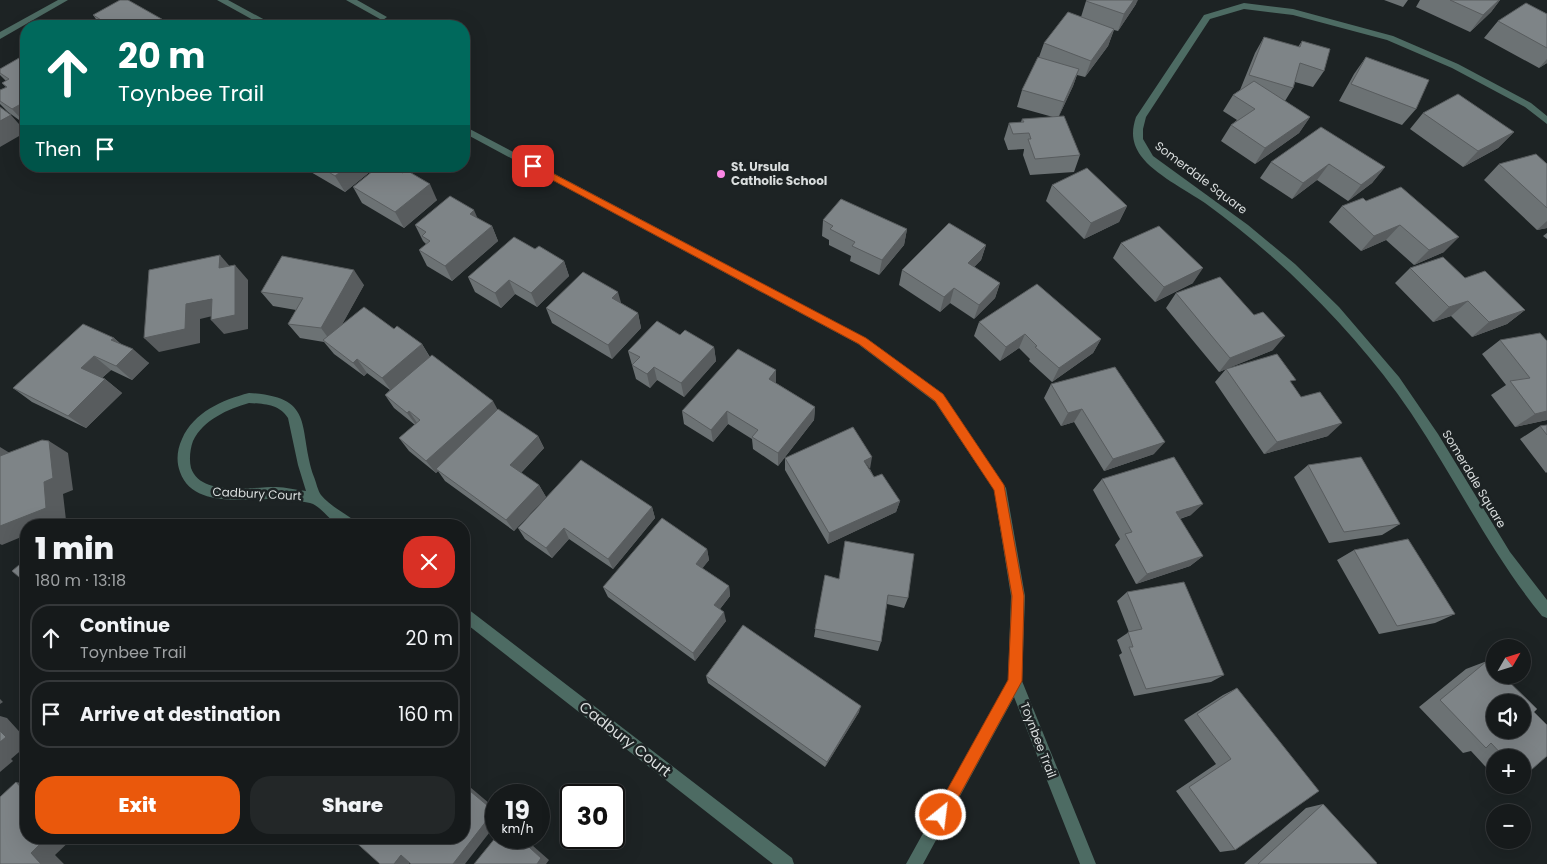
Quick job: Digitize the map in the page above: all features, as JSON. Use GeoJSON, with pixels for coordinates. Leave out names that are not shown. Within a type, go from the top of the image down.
{"type":"FeatureCollection","features":[{"type":"Feature","properties":{"kind":"street"},"geometry":{"type":"LineString","coordinates":[[28,20],[64,0]]}},
{"type":"Feature","properties":{"kind":"street"},"geometry":{"type":"LineString","coordinates":[[221,0],[259,20]]}},
{"type":"Feature","properties":{"kind":"street"},"geometry":{"type":"LineString","coordinates":[[350,0],[383,17]]}},
{"type":"Feature","properties":{"kind":"street","name":"Somerdale Square"},"geometry":{"type":"LineString","coordinates":[[1547,121],[1528,105],[1455,66],[1390,38],[1293,12],[1244,6],[1207,17],[1141,117],[1136,138],[1142,152],[1149,159],[1220,208],[1280,256],[1330,304],[1365,344],[1396,382],[1432,436],[1500,548],[1533,595],[1547,611]]}},
{"type":"Feature","properties":{"kind":"street"},"geometry":{"type":"LineString","coordinates":[[0,36],[20,25]]}},
{"type":"Feature","properties":{"kind":"street","name":"Toynbee Trail"},"geometry":{"type":"LineString","coordinates":[[470,132],[862,341],[939,398],[1000,488],[1018,596],[1015,681],[1088,864]]}},
{"type":"Feature","properties":{"kind":"street","name":"Cadbury Court"},"geometry":{"type":"LineString","coordinates":[[315,498],[304,465],[298,423],[292,411],[281,402],[266,398],[249,398],[232,402],[213,412],[198,424],[188,440],[183,456],[185,472],[194,484],[208,492],[278,493],[315,498],[342,519]]}},
{"type":"Feature","properties":{"kind":"street","name":"Cadbury Court"},"geometry":{"type":"LineString","coordinates":[[470,619],[786,864]]}},
{"type":"Feature","properties":{"kind":"street"},"geometry":{"type":"LineString","coordinates":[[914,864],[1015,681]]}},
{"type":"Feature","properties":{"kind":"building"},"geometry":{"type":"Polygon","coordinates":[[[120,0],[128,0],[163,20],[101,20],[93,15],[120,0]]]}},
{"type":"Feature","properties":{"kind":"building"},"geometry":{"type":"Polygon","coordinates":[[[1087,0],[1134,0],[1124,14],[1087,0]]]}},
{"type":"Feature","properties":{"kind":"building"},"geometry":{"type":"Polygon","coordinates":[[[1450,0],[1499,0],[1483,15],[1450,0]]]}},
{"type":"Feature","properties":{"kind":"building"},"geometry":{"type":"Polygon","coordinates":[[[1526,3],[1547,14],[1547,48],[1498,21],[1526,3]]]}},
{"type":"Feature","properties":{"kind":"building"},"geometry":{"type":"Polygon","coordinates":[[[1068,12],[1114,29],[1091,61],[1044,43],[1068,12]]]}},
{"type":"Feature","properties":{"kind":"building"},"geometry":{"type":"Polygon","coordinates":[[[1264,37],[1300,47],[1302,41],[1330,49],[1324,71],[1300,63],[1293,88],[1249,75],[1264,37]]]}},
{"type":"Feature","properties":{"kind":"building"},"geometry":{"type":"Polygon","coordinates":[[[20,57],[20,104],[12,109],[0,101],[0,90],[7,87],[2,83],[9,79],[0,73],[0,69],[20,57]]]}},
{"type":"Feature","properties":{"kind":"building"},"geometry":{"type":"Polygon","coordinates":[[[1038,57],[1079,69],[1064,102],[1022,90],[1038,57]]]}},
{"type":"Feature","properties":{"kind":"building"},"geometry":{"type":"Polygon","coordinates":[[[1366,57],[1429,80],[1416,109],[1351,84],[1366,57]]]}},
{"type":"Feature","properties":{"kind":"building"},"geometry":{"type":"Polygon","coordinates":[[[1254,81],[1310,117],[1265,148],[1231,125],[1255,109],[1233,95],[1254,81]]]}},
{"type":"Feature","properties":{"kind":"building"},"geometry":{"type":"Polygon","coordinates":[[[1458,94],[1514,132],[1478,151],[1423,113],[1458,94]]]}},
{"type":"Feature","properties":{"kind":"building"},"geometry":{"type":"Polygon","coordinates":[[[0,107],[11,115],[0,121],[0,107]]]}},
{"type":"Feature","properties":{"kind":"building"},"geometry":{"type":"Polygon","coordinates":[[[1064,116],[1080,155],[1035,159],[1028,139],[1031,139],[1029,133],[1013,134],[1009,123],[1024,122],[1022,119],[1064,116]]]}},
{"type":"Feature","properties":{"kind":"building"},"geometry":{"type":"Polygon","coordinates":[[[1321,127],[1385,167],[1361,185],[1329,164],[1303,183],[1271,162],[1321,127]]]}},
{"type":"Feature","properties":{"kind":"building"},"geometry":{"type":"Polygon","coordinates":[[[1536,154],[1547,164],[1547,208],[1499,164],[1536,154]]]}},
{"type":"Feature","properties":{"kind":"building"},"geometry":{"type":"Polygon","coordinates":[[[1087,168],[1127,206],[1091,223],[1052,185],[1087,168]]]}},
{"type":"Feature","properties":{"kind":"building"},"geometry":{"type":"Polygon","coordinates":[[[329,172],[340,172],[335,176],[329,172]]]}},
{"type":"Feature","properties":{"kind":"building"},"geometry":{"type":"Polygon","coordinates":[[[372,172],[409,172],[430,184],[395,212],[353,187],[372,172]]]}},
{"type":"Feature","properties":{"kind":"building"},"geometry":{"type":"Polygon","coordinates":[[[1401,187],[1459,237],[1429,250],[1400,225],[1374,236],[1342,206],[1363,198],[1366,201],[1401,187]]]}},
{"type":"Feature","properties":{"kind":"building"},"geometry":{"type":"Polygon","coordinates":[[[450,196],[474,210],[470,214],[492,226],[445,266],[419,250],[430,241],[422,236],[426,232],[415,225],[450,196]]]}},
{"type":"Feature","properties":{"kind":"building"},"geometry":{"type":"Polygon","coordinates":[[[841,199],[907,229],[882,260],[852,246],[855,242],[830,229],[833,226],[823,220],[841,199]]]}},
{"type":"Feature","properties":{"kind":"building"},"geometry":{"type":"Polygon","coordinates":[[[949,223],[986,245],[968,263],[1000,283],[979,305],[954,288],[944,297],[902,270],[949,223]]]}},
{"type":"Feature","properties":{"kind":"building"},"geometry":{"type":"Polygon","coordinates":[[[1159,226],[1203,268],[1164,287],[1121,243],[1159,226]]]}},
{"type":"Feature","properties":{"kind":"building"},"geometry":{"type":"Polygon","coordinates":[[[514,237],[535,249],[539,246],[564,261],[531,293],[509,280],[495,293],[468,277],[514,237]]]}},
{"type":"Feature","properties":{"kind":"building"},"geometry":{"type":"Polygon","coordinates":[[[220,255],[219,268],[235,265],[235,315],[211,320],[212,299],[186,304],[185,329],[144,338],[149,270],[220,255]]]}},
{"type":"Feature","properties":{"kind":"building"},"geometry":{"type":"Polygon","coordinates":[[[282,256],[354,270],[321,328],[288,324],[303,298],[261,292],[282,256]]]}},
{"type":"Feature","properties":{"kind":"building"},"geometry":{"type":"Polygon","coordinates":[[[1443,257],[1465,278],[1485,271],[1525,310],[1489,322],[1468,301],[1449,307],[1410,268],[1443,257]]]}},
{"type":"Feature","properties":{"kind":"building"},"geometry":{"type":"Polygon","coordinates":[[[583,272],[618,292],[612,298],[638,313],[608,345],[546,308],[583,272]]]}},
{"type":"Feature","properties":{"kind":"building"},"geometry":{"type":"Polygon","coordinates":[[[1220,277],[1254,315],[1263,312],[1285,336],[1230,358],[1176,293],[1220,277]]]}},
{"type":"Feature","properties":{"kind":"building"},"geometry":{"type":"Polygon","coordinates":[[[1037,284],[1101,339],[1059,368],[1035,347],[1037,346],[1025,334],[1006,347],[979,322],[1037,284]]]}},
{"type":"Feature","properties":{"kind":"building"},"geometry":{"type":"Polygon","coordinates":[[[364,307],[394,329],[397,326],[422,344],[382,378],[357,359],[353,363],[323,340],[364,307]]]}},
{"type":"Feature","properties":{"kind":"building"},"geometry":{"type":"Polygon","coordinates":[[[657,321],[680,335],[685,330],[714,347],[681,383],[654,367],[647,374],[632,365],[640,357],[628,351],[657,321]]]}},
{"type":"Feature","properties":{"kind":"building"},"geometry":{"type":"Polygon","coordinates":[[[83,324],[114,338],[111,340],[133,349],[116,366],[94,356],[81,368],[105,379],[68,416],[13,388],[83,324]]]}},
{"type":"Feature","properties":{"kind":"building"},"geometry":{"type":"Polygon","coordinates":[[[1540,333],[1547,341],[1547,411],[1535,414],[1510,381],[1530,378],[1500,340],[1540,333]]]}},
{"type":"Feature","properties":{"kind":"building"},"geometry":{"type":"Polygon","coordinates":[[[738,349],[776,370],[769,379],[815,407],[778,453],[752,437],[758,430],[727,411],[711,430],[682,411],[738,349]]]}},
{"type":"Feature","properties":{"kind":"building"},"geometry":{"type":"Polygon","coordinates":[[[1277,354],[1296,380],[1290,381],[1301,397],[1320,392],[1342,423],[1277,442],[1226,369],[1277,354]]]}},
{"type":"Feature","properties":{"kind":"building"},"geometry":{"type":"Polygon","coordinates":[[[432,355],[493,401],[426,461],[399,438],[420,420],[409,411],[407,413],[385,395],[432,355]]]}},
{"type":"Feature","properties":{"kind":"building"},"geometry":{"type":"Polygon","coordinates":[[[1115,367],[1165,442],[1113,459],[1082,409],[1068,413],[1051,384],[1115,367]]]}},
{"type":"Feature","properties":{"kind":"building"},"geometry":{"type":"Polygon","coordinates":[[[498,409],[538,436],[510,465],[539,485],[506,520],[436,469],[498,409]]]}},
{"type":"Feature","properties":{"kind":"building"},"geometry":{"type":"Polygon","coordinates":[[[1547,425],[1547,435],[1540,426],[1547,425]]]}},
{"type":"Feature","properties":{"kind":"building"},"geometry":{"type":"Polygon","coordinates":[[[853,427],[872,457],[864,461],[874,477],[882,474],[900,501],[829,533],[785,458],[853,427]]]}},
{"type":"Feature","properties":{"kind":"building"},"geometry":{"type":"Polygon","coordinates":[[[42,440],[49,441],[53,478],[44,482],[46,508],[0,526],[0,456],[42,440]]]}},
{"type":"Feature","properties":{"kind":"building"},"geometry":{"type":"Polygon","coordinates":[[[1174,457],[1203,504],[1176,512],[1203,556],[1147,574],[1125,534],[1132,532],[1102,479],[1174,457]]]}},
{"type":"Feature","properties":{"kind":"building"},"geometry":{"type":"Polygon","coordinates":[[[1361,457],[1400,524],[1344,532],[1308,465],[1361,457]]]}},
{"type":"Feature","properties":{"kind":"building"},"geometry":{"type":"Polygon","coordinates":[[[581,460],[652,507],[608,559],[564,528],[546,548],[518,528],[581,460]]]}},
{"type":"Feature","properties":{"kind":"building"},"geometry":{"type":"Polygon","coordinates":[[[662,518],[707,549],[696,564],[729,586],[714,605],[724,612],[693,653],[603,587],[662,518]]]}},
{"type":"Feature","properties":{"kind":"building"},"geometry":{"type":"Polygon","coordinates":[[[1408,539],[1455,614],[1397,626],[1354,550],[1408,539]]]}},
{"type":"Feature","properties":{"kind":"building"},"geometry":{"type":"Polygon","coordinates":[[[845,541],[914,554],[908,598],[888,595],[881,642],[815,629],[825,575],[839,579],[845,541]]]}},
{"type":"Feature","properties":{"kind":"building"},"geometry":{"type":"Polygon","coordinates":[[[20,564],[20,578],[12,571],[20,564]]]}},
{"type":"Feature","properties":{"kind":"building"},"geometry":{"type":"Polygon","coordinates":[[[1184,582],[1224,675],[1146,689],[1129,647],[1133,647],[1128,632],[1142,629],[1127,592],[1184,582]]]}},
{"type":"Feature","properties":{"kind":"building"},"geometry":{"type":"Polygon","coordinates":[[[743,625],[861,706],[827,762],[706,676],[743,625]]]}},
{"type":"Feature","properties":{"kind":"building"},"geometry":{"type":"Polygon","coordinates":[[[1486,662],[1486,684],[1511,684],[1522,694],[1486,694],[1486,739],[1531,739],[1531,703],[1537,709],[1534,712],[1547,725],[1547,756],[1531,770],[1531,749],[1497,749],[1491,743],[1486,748],[1440,700],[1486,662]]]}},
{"type":"Feature","properties":{"kind":"building"},"geometry":{"type":"Polygon","coordinates":[[[1237,688],[1319,791],[1235,850],[1189,787],[1231,759],[1197,714],[1237,688]]]}},
{"type":"Feature","properties":{"kind":"building"},"geometry":{"type":"Polygon","coordinates":[[[0,731],[6,737],[0,742],[0,731]]]}},
{"type":"Feature","properties":{"kind":"building"},"geometry":{"type":"Polygon","coordinates":[[[16,782],[20,786],[20,844],[40,844],[31,853],[41,864],[0,864],[0,797],[16,782]]]}},
{"type":"Feature","properties":{"kind":"building"},"geometry":{"type":"Polygon","coordinates":[[[470,791],[485,804],[485,823],[470,842],[470,791]]]}},
{"type":"Feature","properties":{"kind":"building"},"geometry":{"type":"Polygon","coordinates":[[[1323,804],[1376,864],[1258,864],[1323,804]]]}},
{"type":"Feature","properties":{"kind":"building"},"geometry":{"type":"Polygon","coordinates":[[[358,844],[468,844],[453,864],[411,864],[401,855],[394,864],[380,864],[358,844]]]}},
{"type":"Feature","properties":{"kind":"building"},"geometry":{"type":"Polygon","coordinates":[[[486,849],[531,849],[541,858],[537,864],[474,864],[486,849]]]}},
{"type":"Feature","properties":{"kind":"place","name":"St. Ursula Catholic School"},"geometry":{"type":"Point","coordinates":[721,174]}},
{"type":"Feature","properties":{"kind":"route"},"geometry":{"type":"LineString","coordinates":[[533,166],[862,341],[939,398],[1000,488],[1018,596],[1015,681],[941,815]]}}]}
